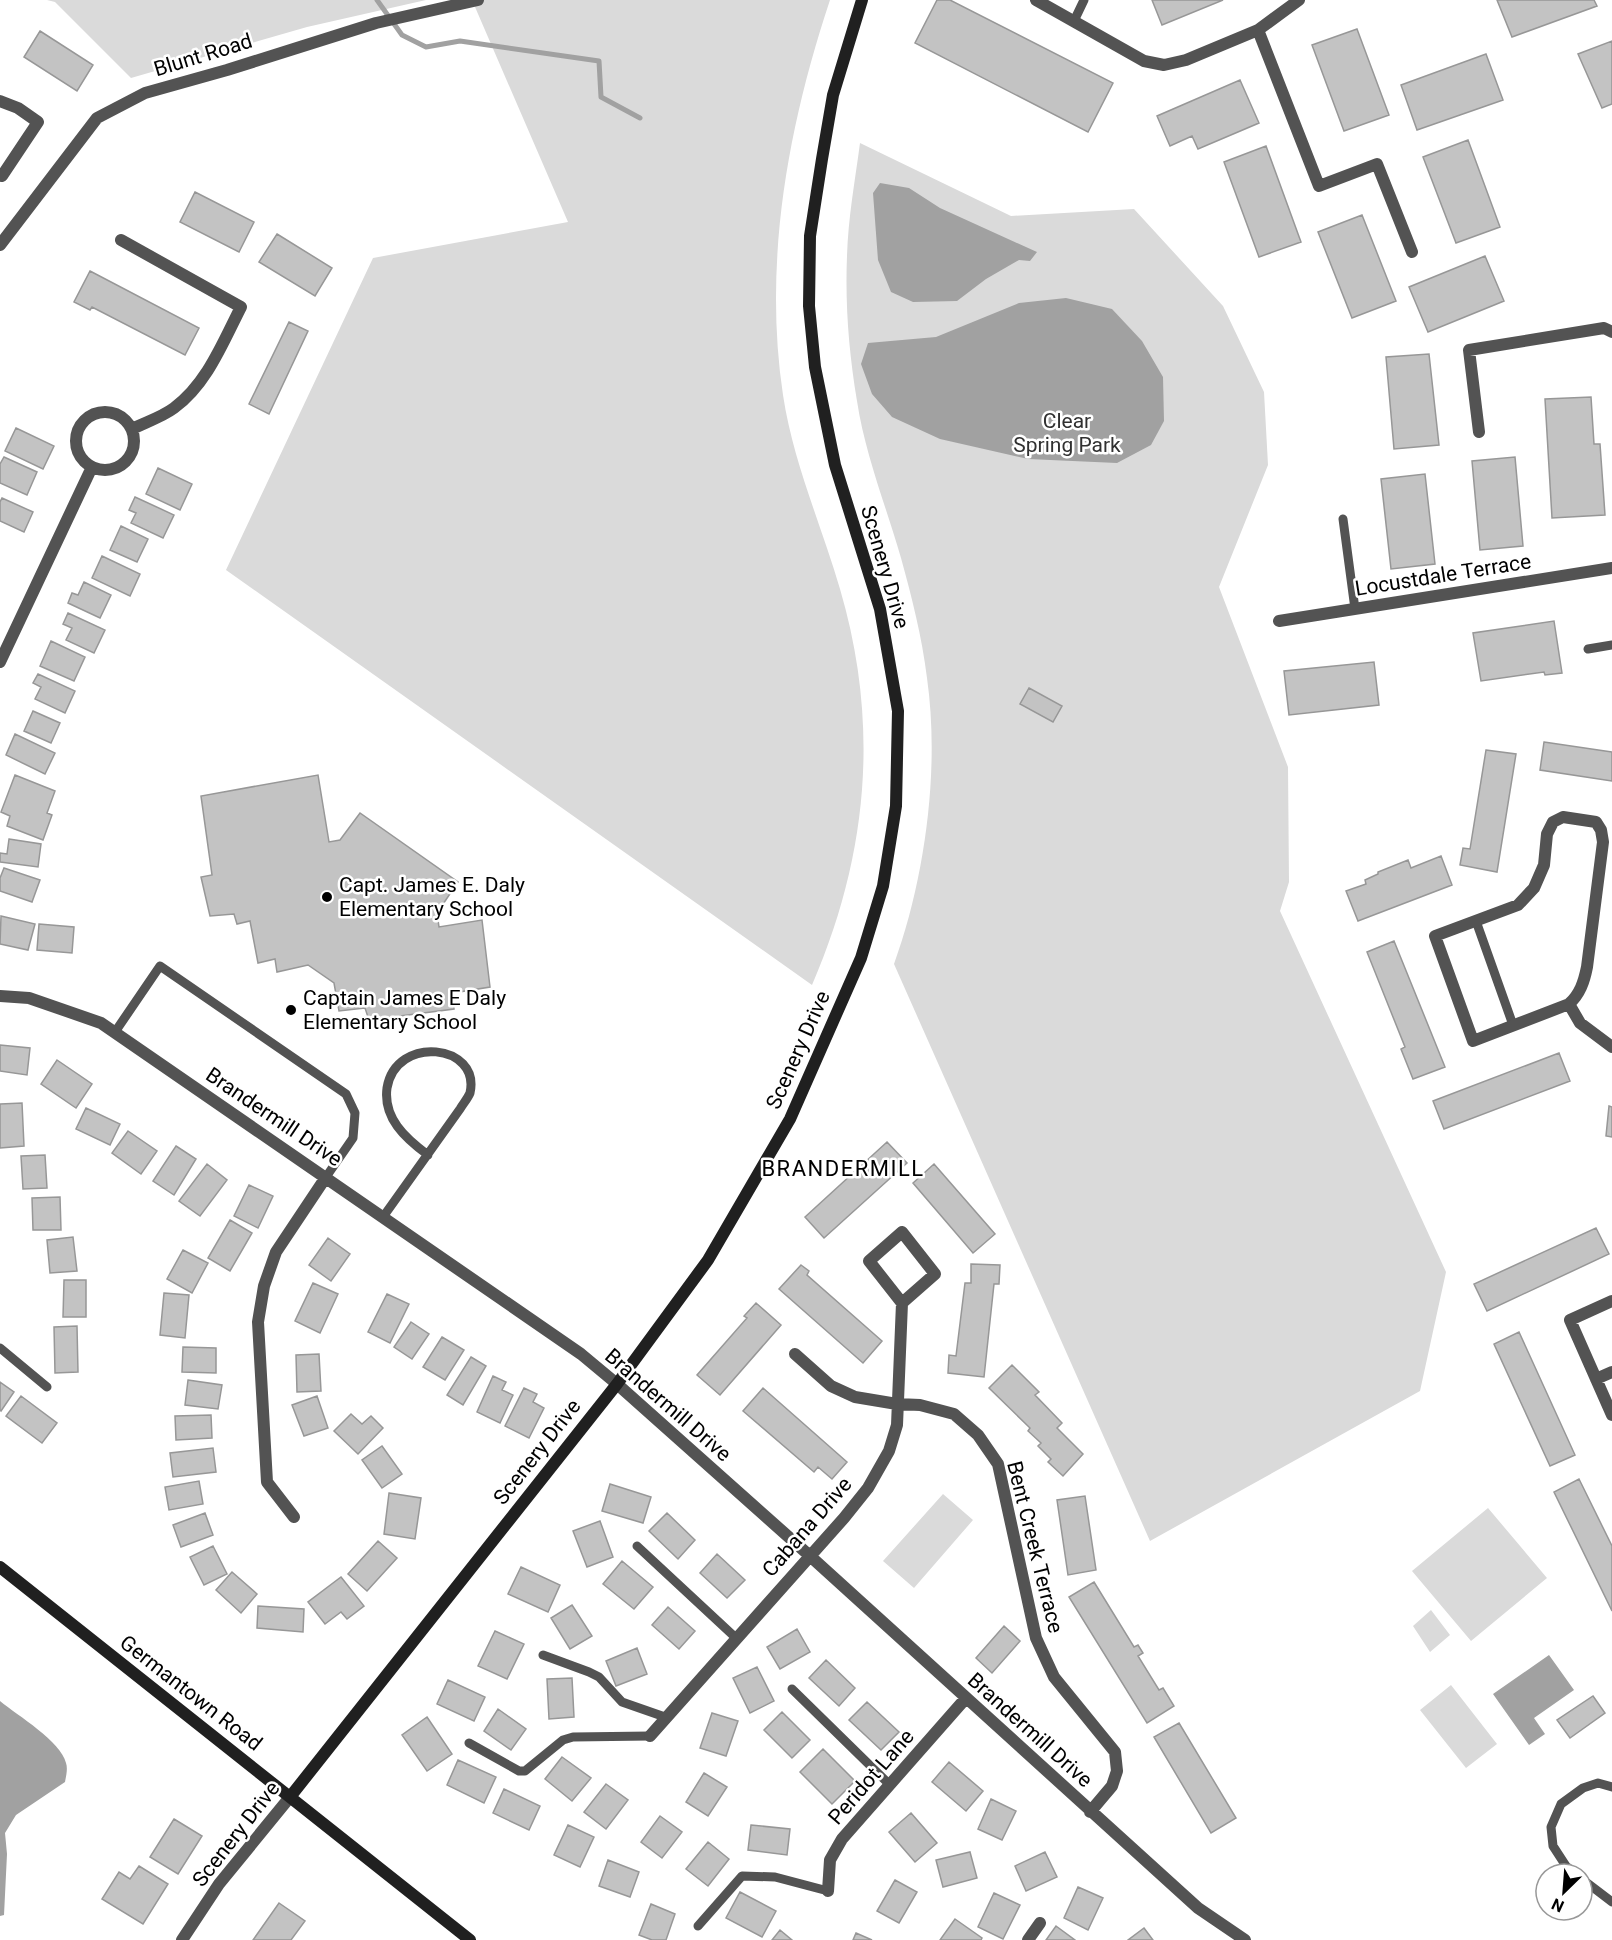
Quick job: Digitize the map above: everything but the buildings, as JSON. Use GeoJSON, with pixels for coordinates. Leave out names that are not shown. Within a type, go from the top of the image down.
{"type":"FeatureCollection","features":[{"type":"Feature","properties":{"kind":"street","name":"Blunt Road"},"geometry":{"type":"LineString","coordinates":[[0,245],[97,118],[145,93],[227,70],[378,22],[478,0]]}},
{"type":"Feature","properties":{"kind":"street","name":"Scenery Drive"},"geometry":{"type":"LineString","coordinates":[[182,1940],[219,1884],[616,1384],[708,1260],[790,1119],[861,958],[883,886],[896,806],[898,711],[880,609],[835,465],[815,367],[809,306],[810,236],[833,95],[862,0]]}},
{"type":"Feature","properties":{"kind":"street"},"geometry":{"type":"LineString","coordinates":[[1036,0],[1144,61],[1164,65],[1186,60],[1258,30],[1299,0]]}},
{"type":"Feature","properties":{"kind":"street"},"geometry":{"type":"LineString","coordinates":[[1258,30],[1319,186],[1377,164],[1412,252]]}},
{"type":"Feature","properties":{"kind":"street"},"geometry":{"type":"LineString","coordinates":[[0,101],[18,108],[38,122],[2,176],[0,175]]}},
{"type":"Feature","properties":{"kind":"street"},"geometry":{"type":"LineString","coordinates":[[121,240],[241,308],[200,382],[184,400],[163,415],[132,429]]}},
{"type":"Feature","properties":{"kind":"street"},"geometry":{"type":"LineString","coordinates":[[1479,432],[1469,350],[1604,328],[1612,332]]}},
{"type":"Feature","properties":{"kind":"street"},"geometry":{"type":"LineString","coordinates":[[101,411],[114,412],[125,418],[132,429],[135,444],[130,458],[112,470],[92,467],[83,461],[77,450],[77,432],[89,416],[101,411]]}},
{"type":"Feature","properties":{"kind":"street"},"geometry":{"type":"LineString","coordinates":[[0,663],[92,467]]}},
{"type":"Feature","properties":{"kind":"street","name":"Locustdale Terrace"},"geometry":{"type":"LineString","coordinates":[[1279,621],[1612,568]]}},
{"type":"Feature","properties":{"kind":"street"},"geometry":{"type":"LineString","coordinates":[[1563,817],[1596,822],[1601,830],[1603,842],[1587,967],[1583,983],[1576,997],[1569,1004],[1473,1041],[1435,936],[1518,905],[1534,888],[1544,865],[1547,834],[1553,822],[1563,817]]}},
{"type":"Feature","properties":{"kind":"street","name":"Brandermill Drive"},"geometry":{"type":"LineString","coordinates":[[0,996],[29,998],[101,1023],[581,1354],[810,1556],[1198,1908],[1245,1940]]}},
{"type":"Feature","properties":{"kind":"street"},"geometry":{"type":"LineString","coordinates":[[1569,1004],[1580,1023],[1612,1047]]}},
{"type":"Feature","properties":{"kind":"street"},"geometry":{"type":"LineString","coordinates":[[294,1517],[267,1482],[258,1322],[264,1286],[276,1252],[326,1177]]}},
{"type":"Feature","properties":{"kind":"street"},"geometry":{"type":"LineString","coordinates":[[902,1232],[935,1274],[902,1303],[869,1261],[902,1232]]}},
{"type":"Feature","properties":{"kind":"street"},"geometry":{"type":"LineString","coordinates":[[1612,1300],[1570,1320],[1612,1415]]}},
{"type":"Feature","properties":{"kind":"street","name":"Cabana Drive"},"geometry":{"type":"LineString","coordinates":[[650,1736],[868,1488],[889,1451],[897,1425],[902,1303]]}},
{"type":"Feature","properties":{"kind":"street","name":"Bent Creek Terrace"},"geometry":{"type":"LineString","coordinates":[[795,1354],[831,1386],[855,1397],[897,1404],[920,1405],[954,1414],[978,1435],[998,1464],[1036,1638],[1054,1677],[1115,1752],[1117,1771],[1112,1785],[1090,1812]]}},
{"type":"Feature","properties":{"kind":"street"},"geometry":{"type":"LineString","coordinates":[[1596,1379],[1612,1372]]}},
{"type":"Feature","properties":{"kind":"street","name":"Germantown Road"},"geometry":{"type":"LineString","coordinates":[[0,1567],[470,1940]]}},
{"type":"Feature","properties":{"kind":"street","name":"Peridot Lane"},"geometry":{"type":"LineString","coordinates":[[828,1891],[830,1860],[842,1839],[966,1698]]}},
{"type":"Feature","properties":{"kind":"street"},"geometry":{"type":"LineString","coordinates":[[1028,1940],[1041,1923]]}},
{"type":"Feature","properties":{"kind":"lane"},"geometry":{"type":"LineString","coordinates":[[1074,21],[1084,0]]}},
{"type":"Feature","properties":{"kind":"lane"},"geometry":{"type":"LineString","coordinates":[[1342,519],[1355,609]]}},
{"type":"Feature","properties":{"kind":"lane"},"geometry":{"type":"LineString","coordinates":[[1588,649],[1612,645]]}},
{"type":"Feature","properties":{"kind":"lane"},"geometry":{"type":"LineString","coordinates":[[1476,921],[1514,1025]]}},
{"type":"Feature","properties":{"kind":"lane"},"geometry":{"type":"LineString","coordinates":[[115,1032],[160,966],[346,1094],[355,1113],[353,1138],[326,1177]]}},
{"type":"Feature","properties":{"kind":"lane"},"geometry":{"type":"LineString","coordinates":[[383,1217],[428,1155],[470,1094],[469,1073],[459,1058],[440,1052],[418,1053],[399,1061],[389,1077],[385,1100],[395,1125],[410,1142],[428,1155]]}},
{"type":"Feature","properties":{"kind":"lane"},"geometry":{"type":"LineString","coordinates":[[0,1348],[47,1388]]}},
{"type":"Feature","properties":{"kind":"lane"},"geometry":{"type":"LineString","coordinates":[[637,1546],[736,1638]]}},
{"type":"Feature","properties":{"kind":"lane"},"geometry":{"type":"LineString","coordinates":[[543,1655],[599,1677],[622,1702],[665,1718]]}},
{"type":"Feature","properties":{"kind":"lane"},"geometry":{"type":"LineString","coordinates":[[792,1689],[890,1785]]}},
{"type":"Feature","properties":{"kind":"lane"},"geometry":{"type":"LineString","coordinates":[[469,1743],[519,1771],[525,1771],[563,1740],[573,1737],[650,1736]]}},
{"type":"Feature","properties":{"kind":"lane"},"geometry":{"type":"LineString","coordinates":[[1563,1862],[1553,1846],[1551,1827],[1561,1804],[1583,1788],[1598,1783],[1612,1787]]}},
{"type":"Feature","properties":{"kind":"lane"},"geometry":{"type":"LineString","coordinates":[[698,1926],[742,1876],[775,1877],[828,1891]]}},
{"type":"Feature","properties":{"kind":"lane"},"geometry":{"type":"LineString","coordinates":[[1594,1888],[1612,1902]]}},
{"type":"Feature","properties":{"kind":"green space"},"geometry":{"type":"Polygon","coordinates":[[[47,0],[426,0],[307,27],[131,78],[55,2],[47,0]]]}},
{"type":"Feature","properties":{"kind":"green space"},"geometry":{"type":"Polygon","coordinates":[[[472,0],[830,0],[802,96],[791,145],[778,245],[776,295],[783,395],[800,469],[833,565],[853,640],[860,690],[863,740],[862,790],[856,839],[846,888],[831,937],[812,985],[226,570],[373,258],[568,222],[472,0]]]}},
{"type":"Feature","properties":{"kind":"green space","name":"Clear Spring Park"},"geometry":{"type":"Polygon","coordinates":[[[860,143],[1011,216],[1134,209],[1223,306],[1264,392],[1268,465],[1219,587],[1288,767],[1289,882],[1280,911],[1446,1272],[1420,1391],[1150,1541],[894,964],[914,896],[927,823],[932,749],[931,713],[925,663],[916,618],[901,558],[865,441],[852,365],[847,311],[847,256],[850,214],[860,143]]]}},
{"type":"Feature","properties":{"kind":"green space"},"geometry":{"type":"Polygon","coordinates":[[[943,1494],[973,1520],[914,1588],[883,1561],[943,1494]]]}},
{"type":"Feature","properties":{"kind":"green space"},"geometry":{"type":"Polygon","coordinates":[[[1488,1508],[1547,1578],[1471,1641],[1412,1571],[1488,1508]]]}},
{"type":"Feature","properties":{"kind":"green space"},"geometry":{"type":"Polygon","coordinates":[[[1431,1610],[1450,1635],[1430,1652],[1413,1626],[1431,1610]]]}},
{"type":"Feature","properties":{"kind":"green space"},"geometry":{"type":"Polygon","coordinates":[[[1451,1685],[1497,1744],[1466,1768],[1420,1710],[1451,1685]]]}},
{"type":"Feature","properties":{"kind":"shaded area"},"geometry":{"type":"Polygon","coordinates":[[[880,183],[909,188],[940,208],[1037,252],[1030,261],[1019,260],[986,279],[957,301],[913,302],[891,292],[878,260],[873,193],[880,183]]]}},
{"type":"Feature","properties":{"kind":"shaded area"},"geometry":{"type":"Polygon","coordinates":[[[1066,298],[1112,309],[1142,341],[1163,377],[1164,421],[1151,445],[1117,463],[1028,459],[940,439],[892,417],[872,394],[861,364],[868,343],[936,337],[1019,303],[1066,298]]]}},
{"type":"Feature","properties":{"kind":"shaded area"},"geometry":{"type":"Polygon","coordinates":[[[1549,1655],[1574,1690],[1534,1718],[1545,1734],[1529,1745],[1493,1694],[1549,1655]]]}},
{"type":"Feature","properties":{"kind":"shaded area"},"geometry":{"type":"Polygon","coordinates":[[[0,1701],[38,1729],[56,1746],[67,1768],[65,1782],[16,1815],[5,1833],[7,1854],[4,1915],[0,1916],[0,1701]]]}},
{"type":"Feature","properties":{"kind":"waterway"},"geometry":{"type":"LineString","coordinates":[[377,0],[402,35],[426,47],[460,41],[599,61],[601,97],[640,118]]}},
{"type":"Feature","properties":{"kind":"place","name":"Capt. James E. Daly Elementary School"},"geometry":{"type":"Point","coordinates":[327,897]}},
{"type":"Feature","properties":{"kind":"place","name":"Captain James E Daly Elementary School"},"geometry":{"type":"Point","coordinates":[291,1010]}},
{"type":"Feature","properties":{"kind":"district","name":"BRANDERMILL"},"geometry":{"type":"Point","coordinates":[843,1168]}}]}
